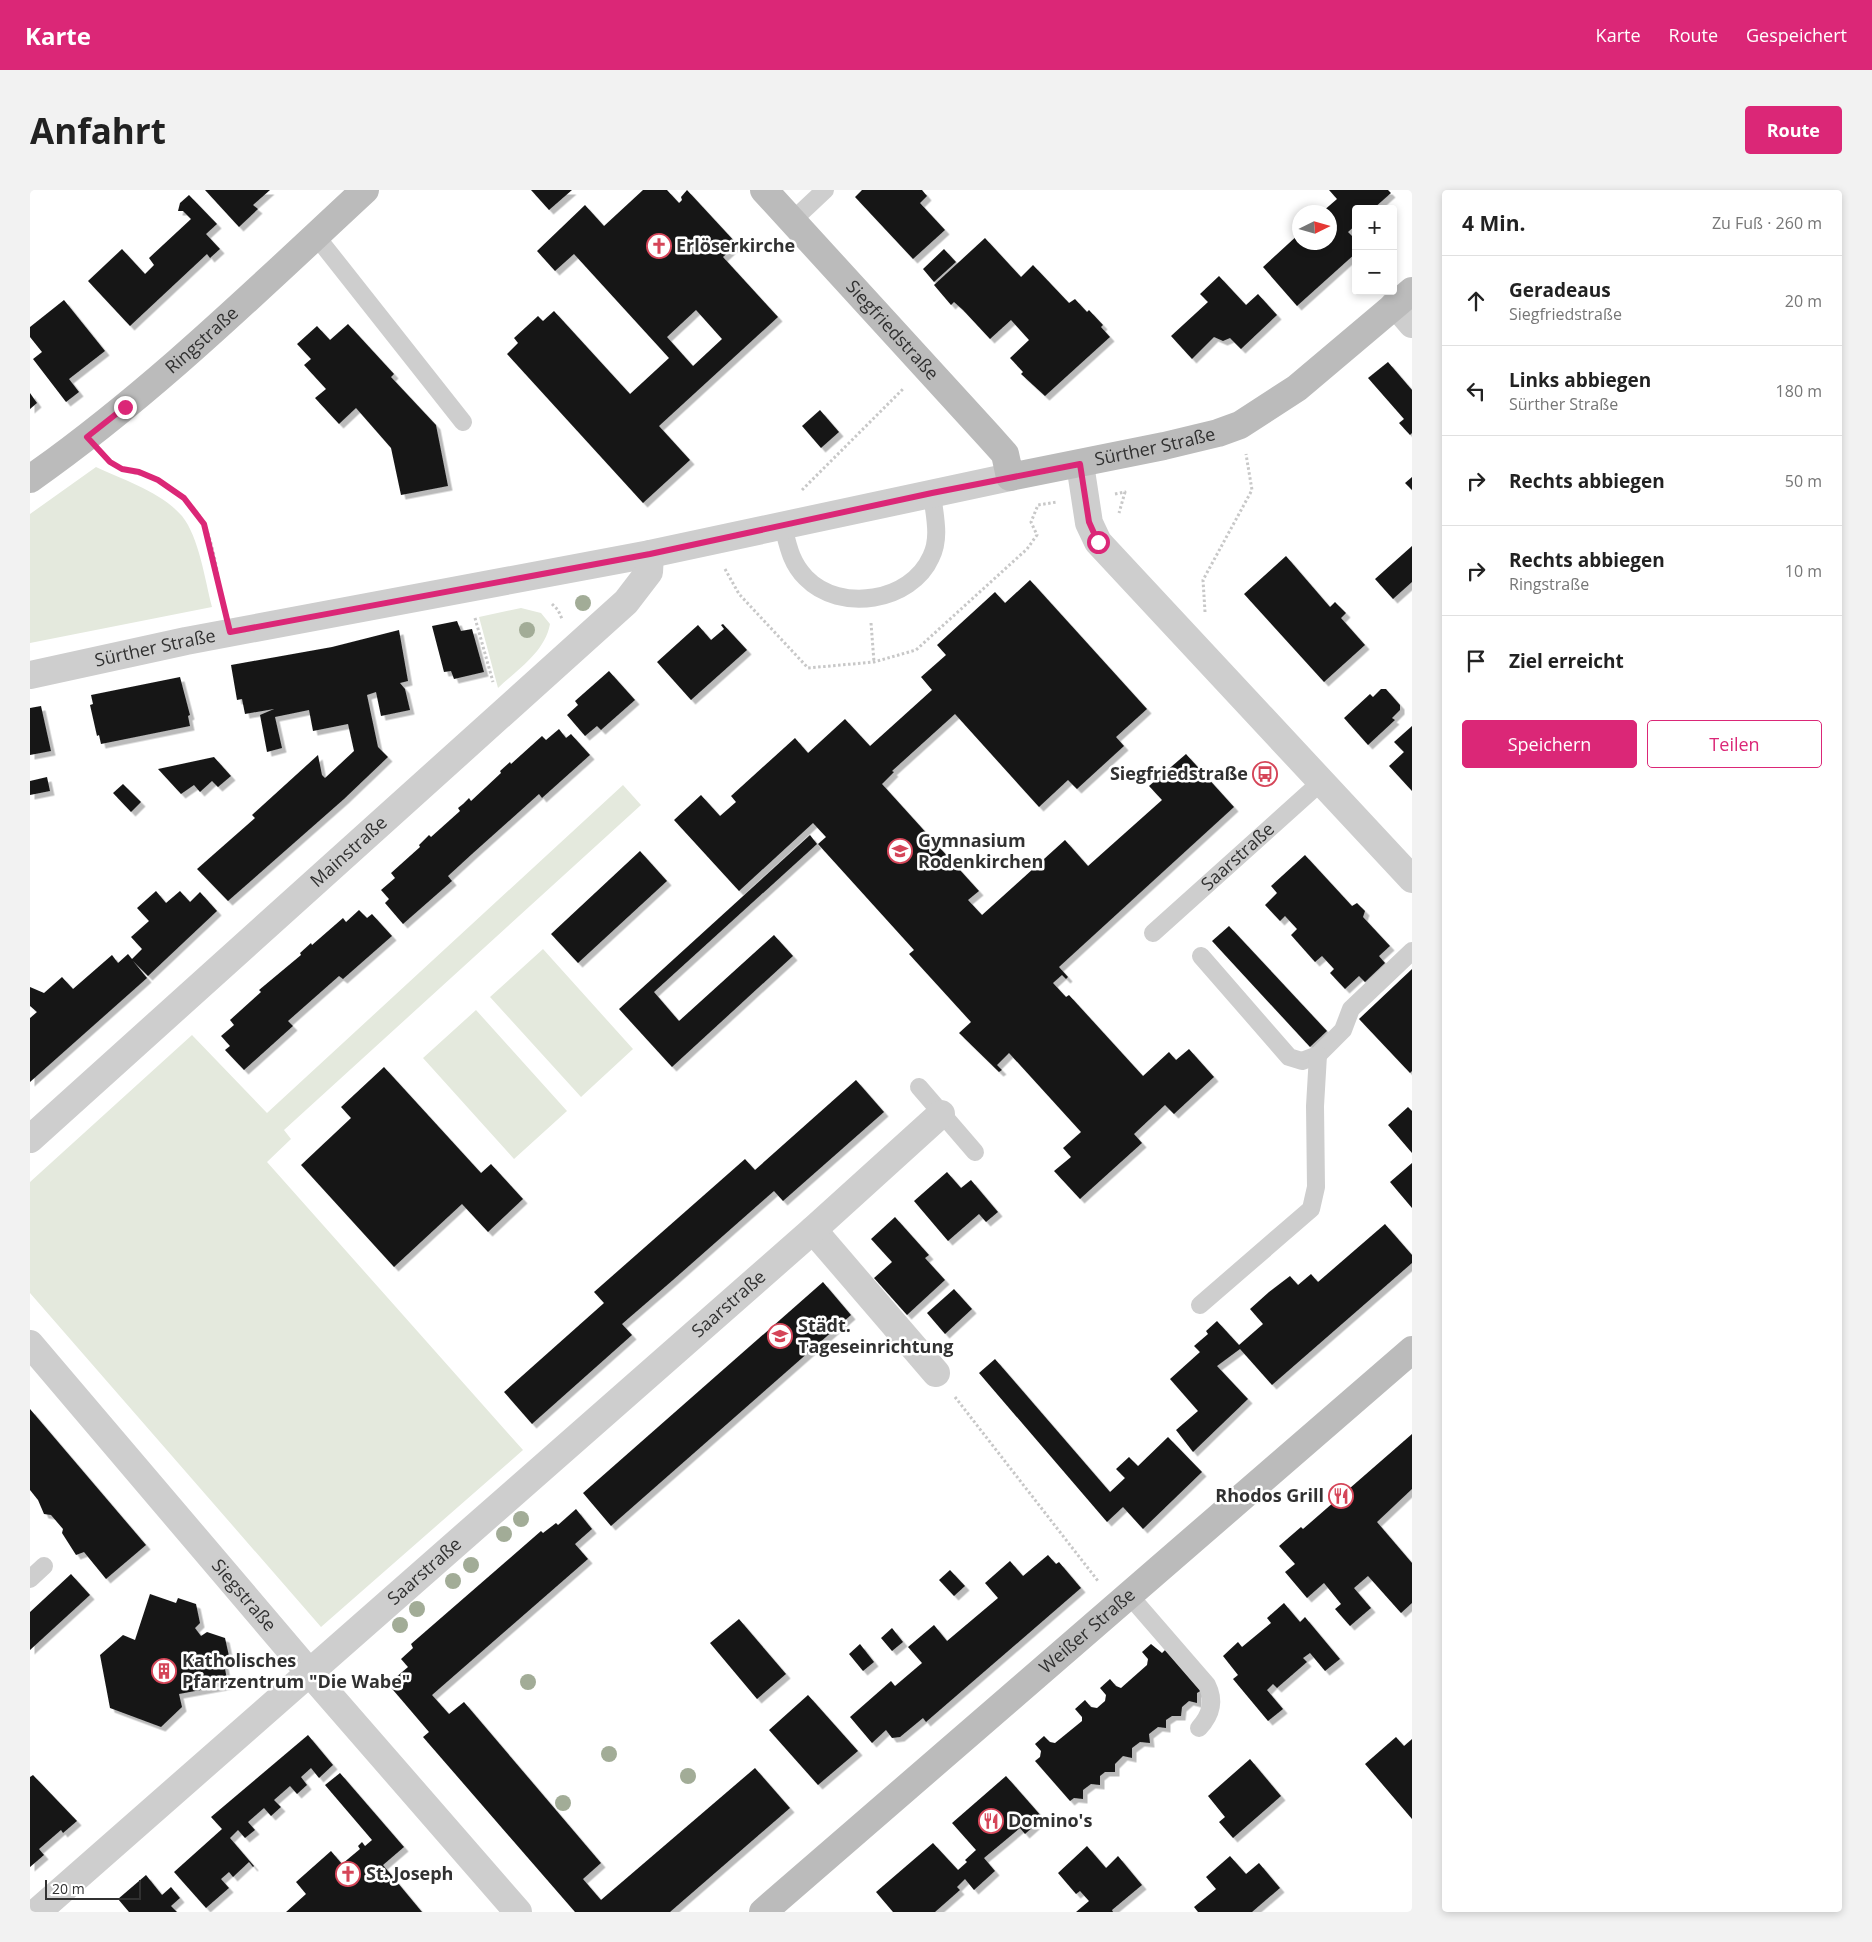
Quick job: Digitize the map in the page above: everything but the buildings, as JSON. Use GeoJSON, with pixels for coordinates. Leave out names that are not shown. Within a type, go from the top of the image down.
{"type":"FeatureCollection","features":[{"type":"Feature","properties":{"kind":"street","name":"Ringstraße"},"geometry":{"type":"LineString","coordinates":[[30,479],[87,437],[161,377],[365,190]]}},
{"type":"Feature","properties":{"kind":"street","name":"Siegfriedstraße"},"geometry":{"type":"LineString","coordinates":[[764,190],[1005,454],[1010,477]]}},
{"type":"Feature","properties":{"kind":"street","name":"Sürther Straße"},"geometry":{"type":"LineString","coordinates":[[30,675],[230,632],[650,554],[1218,434],[1240,425],[1297,388],[1406,307]]}},
{"type":"Feature","properties":{"kind":"street"},"geometry":{"type":"LineString","coordinates":[[1080,464],[1083,498],[1089,522],[1098,542],[1412,879]]}},
{"type":"Feature","properties":{"kind":"street","name":"Mainstraße"},"geometry":{"type":"LineString","coordinates":[[30,1139],[626,602],[649,572],[650,554]]}},
{"type":"Feature","properties":{"kind":"street","name":"Saarstraße"},"geometry":{"type":"LineString","coordinates":[[37,1912],[813,1230],[942,1114]]}},
{"type":"Feature","properties":{"kind":"street"},"geometry":{"type":"LineString","coordinates":[[813,1230],[936,1373]]}},
{"type":"Feature","properties":{"kind":"street","name":"Siegstraße"},"geometry":{"type":"LineString","coordinates":[[30,1344],[309,1672],[518,1912]]}},
{"type":"Feature","properties":{"kind":"street","name":"Weißer Straße"},"geometry":{"type":"LineString","coordinates":[[763,1912],[1412,1350]]}},
{"type":"Feature","properties":{"kind":"lane"},"geometry":{"type":"LineString","coordinates":[[792,221],[825,190]]}},
{"type":"Feature","properties":{"kind":"lane"},"geometry":{"type":"LineString","coordinates":[[316,236],[463,422]]}},
{"type":"Feature","properties":{"kind":"lane"},"geometry":{"type":"LineString","coordinates":[[783,526],[791,559],[806,579],[827,592],[850,598],[870,599],[894,593],[912,582],[931,558],[937,534],[932,493]]}},
{"type":"Feature","properties":{"kind":"lane","name":"Saarstraße"},"geometry":{"type":"LineString","coordinates":[[1153,933],[1322,782]]}},
{"type":"Feature","properties":{"kind":"lane"},"geometry":{"type":"LineString","coordinates":[[1201,956],[1289,1057],[1302,1061],[1318,1056],[1343,1030],[1351,1009],[1412,951]]}},
{"type":"Feature","properties":{"kind":"lane"},"geometry":{"type":"LineString","coordinates":[[1200,1305],[1311,1209],[1316,1186],[1315,1106],[1318,1056]]}},
{"type":"Feature","properties":{"kind":"lane"},"geometry":{"type":"LineString","coordinates":[[919,1087],[975,1152]]}},
{"type":"Feature","properties":{"kind":"lane"},"geometry":{"type":"LineString","coordinates":[[30,1579],[44,1566]]}},
{"type":"Feature","properties":{"kind":"lane"},"geometry":{"type":"LineString","coordinates":[[1123,1600],[1207,1685],[1211,1692],[1210,1713],[1199,1728]]}},
{"type":"Feature","properties":{"kind":"path"},"geometry":{"type":"LineString","coordinates":[[796,496],[925,366]]}},
{"type":"Feature","properties":{"kind":"path"},"geometry":{"type":"LineString","coordinates":[[1198,611],[1205,618],[1203,580],[1252,490],[1240,425]]}},
{"type":"Feature","properties":{"kind":"path"},"geometry":{"type":"LineString","coordinates":[[87,437],[110,462],[122,469],[139,472],[158,480],[184,498],[204,524],[230,632]]}},
{"type":"Feature","properties":{"kind":"path"},"geometry":{"type":"LineString","coordinates":[[714,540],[719,557],[739,594],[808,668],[874,662],[916,650],[1027,548],[1037,535],[1031,522],[1038,505],[1125,492],[1118,516]]}},
{"type":"Feature","properties":{"kind":"path"},"geometry":{"type":"LineString","coordinates":[[517,579],[558,610],[562,627],[558,663]]}},
{"type":"Feature","properties":{"kind":"path"},"geometry":{"type":"LineString","coordinates":[[467,588],[502,714]]}},
{"type":"Feature","properties":{"kind":"path"},"geometry":{"type":"LineString","coordinates":[[870,599],[874,662]]}},
{"type":"Feature","properties":{"kind":"path"},"geometry":{"type":"LineString","coordinates":[[936,1373],[1123,1600]]}},
{"type":"Feature","properties":{"kind":"shaded area"},"geometry":{"type":"Polygon","coordinates":[[[96,467],[153,493],[182,516],[193,535],[197,547],[212,607],[30,643],[30,514],[96,467]]]}},
{"type":"Feature","properties":{"kind":"shaded area"},"geometry":{"type":"Polygon","coordinates":[[[521,608],[541,613],[550,624],[547,634],[536,652],[498,688],[479,617],[521,608]]]}},
{"type":"Feature","properties":{"kind":"shaded area"},"geometry":{"type":"Polygon","coordinates":[[[623,785],[641,805],[284,1130],[291,1139],[267,1162],[523,1450],[321,1627],[30,1293],[30,1182],[192,1035],[267,1113],[623,785]]]}},
{"type":"Feature","properties":{"kind":"shaded area"},"geometry":{"type":"Polygon","coordinates":[[[543,949],[633,1049],[581,1097],[490,997],[543,949]]]}},
{"type":"Feature","properties":{"kind":"shaded area"},"geometry":{"type":"Polygon","coordinates":[[[476,1010],[567,1111],[514,1159],[423,1058],[476,1010]]]}},
{"type":"Feature","properties":{"kind":"place","name":"Erlöserkirche"},"geometry":{"type":"Point","coordinates":[659,246]}},
{"type":"Feature","properties":{"kind":"place","name":"Siegfriedstraße"},"geometry":{"type":"Point","coordinates":[1265,774]}},
{"type":"Feature","properties":{"kind":"place","name":"Gymnasium Rodenkirchen"},"geometry":{"type":"Point","coordinates":[900,851]}},
{"type":"Feature","properties":{"kind":"place","name":"Städt. Tageseinrichtung"},"geometry":{"type":"Point","coordinates":[780,1336]}},
{"type":"Feature","properties":{"kind":"place","name":"Rhodos Grill"},"geometry":{"type":"Point","coordinates":[1341,1496]}},
{"type":"Feature","properties":{"kind":"place","name":"Katholisches Pfarrzentrum \"Die Wabe\""},"geometry":{"type":"Point","coordinates":[164,1671]}},
{"type":"Feature","properties":{"kind":"place","name":"Domino's"},"geometry":{"type":"Point","coordinates":[991,1821]}},
{"type":"Feature","properties":{"kind":"place","name":"St. Joseph"},"geometry":{"type":"Point","coordinates":[348,1874]}},
{"type":"Feature","properties":{"kind":"route"},"geometry":{"type":"LineString","coordinates":[[125,407],[87,437],[110,462],[122,469],[139,472],[158,480],[184,498],[204,524],[230,632],[650,554],[932,493],[1080,464],[1083,498],[1089,522],[1098,542]]}}]}
